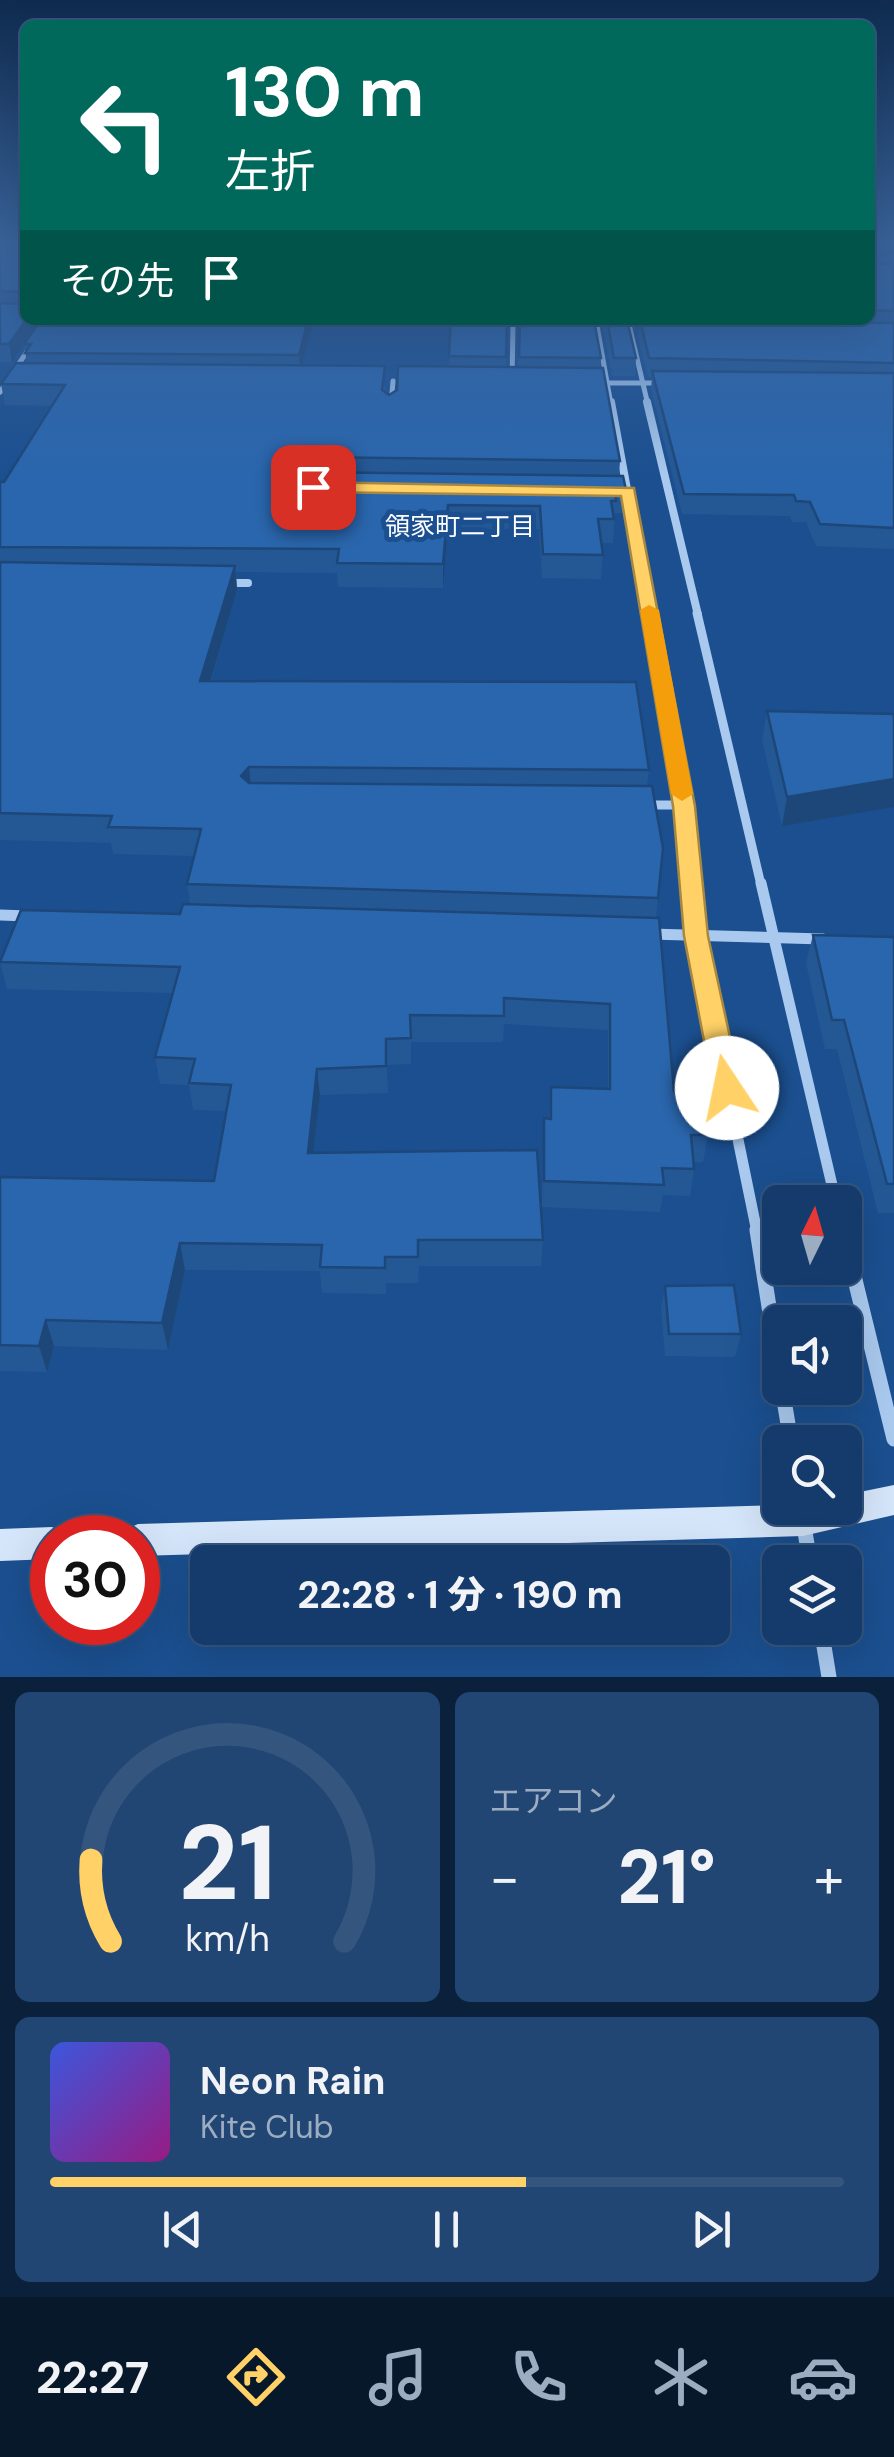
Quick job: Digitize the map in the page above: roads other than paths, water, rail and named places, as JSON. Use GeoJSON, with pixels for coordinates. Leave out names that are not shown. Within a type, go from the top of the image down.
{"type":"FeatureCollection","features":[{"type":"Feature","properties":{"kind":"street"},"geometry":{"type":"LineString","coordinates":[[0,392],[45,325]]}},
{"type":"Feature","properties":{"kind":"street"},"geometry":{"type":"LineString","coordinates":[[512,325],[512,382]]}},
{"type":"Feature","properties":{"kind":"street"},"geometry":{"type":"LineString","coordinates":[[597,325],[684,806],[696,936],[769,1305]]}},
{"type":"Feature","properties":{"kind":"street"},"geometry":{"type":"LineString","coordinates":[[649,331],[629,326],[832,1185]]}},
{"type":"Feature","properties":{"kind":"street"},"geometry":{"type":"LineString","coordinates":[[0,378],[29,378]]}},
{"type":"Feature","properties":{"kind":"street"},"geometry":{"type":"LineString","coordinates":[[374,380],[413,381]]}},
{"type":"Feature","properties":{"kind":"street"},"geometry":{"type":"LineString","coordinates":[[390,410],[393,381]]}},
{"type":"Feature","properties":{"kind":"street"},"geometry":{"type":"LineString","coordinates":[[492,382],[531,382]]}},
{"type":"Feature","properties":{"kind":"street"},"geometry":{"type":"LineString","coordinates":[[589,382],[680,383]]}},
{"type":"Feature","properties":{"kind":"street"},"geometry":{"type":"LineString","coordinates":[[609,491],[628,491]]}},
{"type":"Feature","properties":{"kind":"street"},"geometry":{"type":"LineString","coordinates":[[210,582],[248,583]]}},
{"type":"Feature","properties":{"kind":"street"},"geometry":{"type":"LineString","coordinates":[[625,805],[684,806]]}},
{"type":"Feature","properties":{"kind":"street"},"geometry":{"type":"LineString","coordinates":[[0,915],[40,916]]}},
{"type":"Feature","properties":{"kind":"street"},"geometry":{"type":"LineString","coordinates":[[636,934],[842,940]]}},
{"type":"Feature","properties":{"kind":"street"},"geometry":{"type":"LineString","coordinates":[[856,1285],[894,1438]]}},
{"type":"Feature","properties":{"kind":"street"},"geometry":{"type":"LineString","coordinates":[[862,1505],[894,1500]]}},
{"type":"Feature","properties":{"kind":"street"},"geometry":{"type":"LineString","coordinates":[[160,1539],[762,1516]]}},
{"type":"Feature","properties":{"kind":"street"},"geometry":{"type":"LineString","coordinates":[[0,1545],[30,1544]]}},
{"type":"Feature","properties":{"kind":"street"},"geometry":{"type":"LineString","coordinates":[[824,1645],[830,1677]]}},
{"type":"Feature","properties":{"kind":"district","name":"領家町二丁目"},"geometry":{"type":"Point","coordinates":[460,526]}}]}
